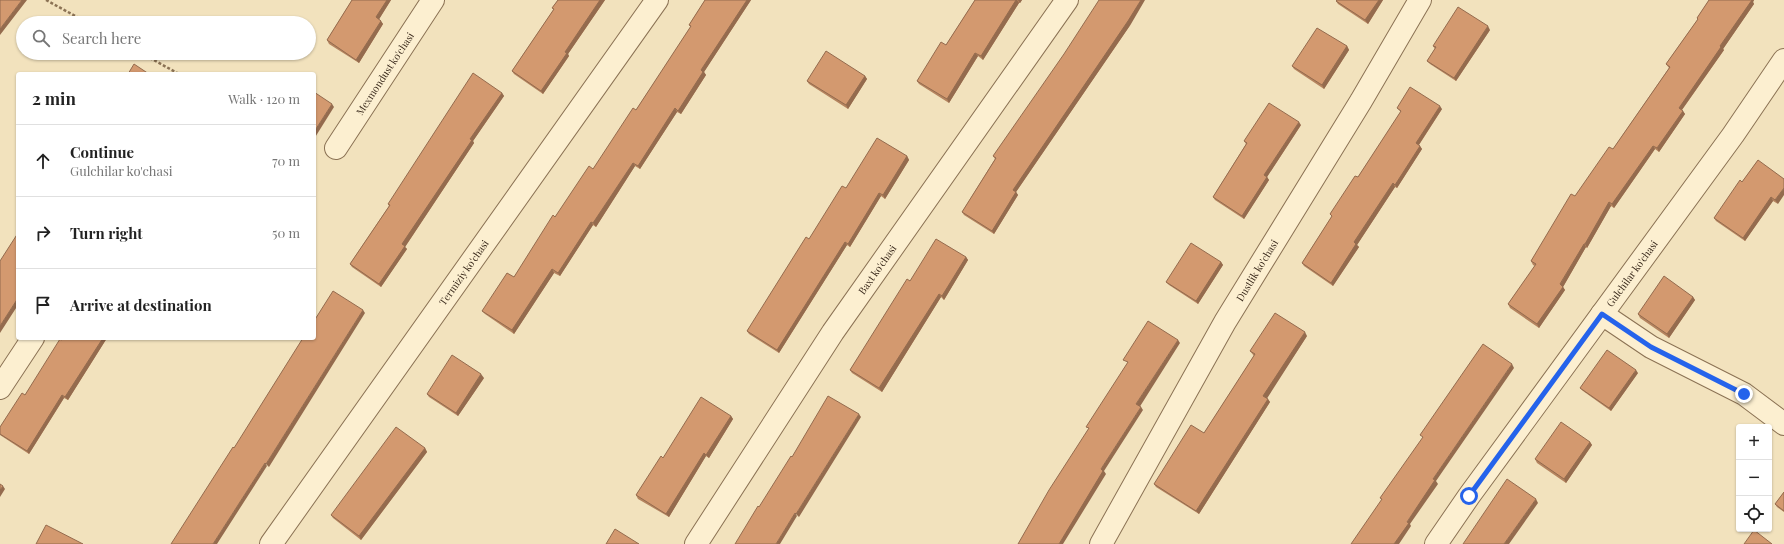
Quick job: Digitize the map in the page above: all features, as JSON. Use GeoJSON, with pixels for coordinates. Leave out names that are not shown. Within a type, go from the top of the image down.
{"type":"FeatureCollection","features":[{"type":"Feature","properties":{"kind":"street","name":"Mexmondust ko'chasi"},"geometry":{"type":"LineString","coordinates":[[336,148],[433,0]]}},
{"type":"Feature","properties":{"kind":"street","name":"Termiziy ko'chasi"},"geometry":{"type":"LineString","coordinates":[[271,544],[657,0]]}},
{"type":"Feature","properties":{"kind":"street","name":"Baxt ko'chasi"},"geometry":{"type":"LineString","coordinates":[[696,544],[833,332],[1067,0]]}},
{"type":"Feature","properties":{"kind":"street","name":"Dustlik ko'chasi"},"geometry":{"type":"LineString","coordinates":[[1101,544],[1225,322],[1361,101],[1420,0]]}},
{"type":"Feature","properties":{"kind":"street","name":"Gulchilar ko'chasi"},"geometry":{"type":"LineString","coordinates":[[1436,544],[1469,496],[1733,135],[1784,60]]}},
{"type":"Feature","properties":{"kind":"street"},"geometry":{"type":"LineString","coordinates":[[1602,314],[1651,347],[1744,394],[1784,424]]}},
{"type":"Feature","properties":{"kind":"street"},"geometry":{"type":"LineString","coordinates":[[0,388],[32,340]]}},
{"type":"Feature","properties":{"kind":"path"},"geometry":{"type":"LineString","coordinates":[[46,0],[75,16]]}},
{"type":"Feature","properties":{"kind":"path"},"geometry":{"type":"LineString","coordinates":[[154,60],[175,72]]}},
{"type":"Feature","properties":{"kind":"building"},"geometry":{"type":"Polygon","coordinates":[[[0,0],[22,0],[0,29],[0,0]]]}},
{"type":"Feature","properties":{"kind":"building"},"geometry":{"type":"Polygon","coordinates":[[[352,0],[387,0],[376,17],[381,21],[356,60],[327,40],[352,0]]]}},
{"type":"Feature","properties":{"kind":"building"},"geometry":{"type":"Polygon","coordinates":[[[558,0],[600,0],[541,91],[512,71],[554,9],[552,8],[558,0]]]}},
{"type":"Feature","properties":{"kind":"building"},"geometry":{"type":"Polygon","coordinates":[[[705,0],[747,0],[701,70],[703,72],[678,111],[675,108],[638,166],[633,163],[593,223],[591,222],[558,273],[552,269],[512,330],[482,311],[507,273],[514,277],[553,215],[555,217],[589,166],[593,169],[633,108],[636,110],[691,26],[689,25],[705,0]]]}},
{"type":"Feature","properties":{"kind":"building"},"geometry":{"type":"Polygon","coordinates":[[[975,0],[1016,0],[981,56],[975,53],[947,99],[917,81],[941,42],[946,45],[975,0]]]}},
{"type":"Feature","properties":{"kind":"building"},"geometry":{"type":"Polygon","coordinates":[[[1099,0],[1141,0],[1013,190],[1016,192],[992,231],[962,212],[996,158],[993,156],[1064,54],[1099,0]]]}},
{"type":"Feature","properties":{"kind":"building"},"geometry":{"type":"Polygon","coordinates":[[[1379,0],[1365,20],[1336,1],[1379,0]]]}},
{"type":"Feature","properties":{"kind":"building"},"geometry":{"type":"Polygon","coordinates":[[[1709,0],[1752,0],[1679,108],[1683,111],[1657,148],[1653,146],[1612,204],[1609,202],[1560,284],[1563,287],[1537,324],[1508,304],[1536,264],[1531,261],[1571,194],[1575,196],[1609,147],[1613,149],[1670,67],[1666,64],[1698,19],[1697,18],[1709,0]]]}},
{"type":"Feature","properties":{"kind":"building"},"geometry":{"type":"Polygon","coordinates":[[[1458,7],[1488,26],[1454,78],[1427,61],[1436,47],[1433,46],[1458,7]]]}},
{"type":"Feature","properties":{"kind":"building"},"geometry":{"type":"Polygon","coordinates":[[[1317,28],[1347,46],[1322,85],[1292,66],[1317,28]]]}},
{"type":"Feature","properties":{"kind":"building"},"geometry":{"type":"Polygon","coordinates":[[[826,51],[865,76],[846,105],[807,81],[826,51]]]}},
{"type":"Feature","properties":{"kind":"building"},"geometry":{"type":"Polygon","coordinates":[[[134,64],[146,72],[129,72],[134,64]]]}},
{"type":"Feature","properties":{"kind":"building"},"geometry":{"type":"Polygon","coordinates":[[[473,73],[502,93],[470,139],[472,140],[402,244],[405,246],[379,284],[350,264],[390,205],[388,204],[473,73]]]}},
{"type":"Feature","properties":{"kind":"building"},"geometry":{"type":"Polygon","coordinates":[[[1410,87],[1440,106],[1416,143],[1420,146],[1395,185],[1393,183],[1354,242],[1356,244],[1331,283],[1302,263],[1332,216],[1330,214],[1355,176],[1358,177],[1401,111],[1397,108],[1410,87]]]}},
{"type":"Feature","properties":{"kind":"building"},"geometry":{"type":"Polygon","coordinates":[[[316,93],[332,104],[316,129],[316,93]]]}},
{"type":"Feature","properties":{"kind":"building"},"geometry":{"type":"Polygon","coordinates":[[[1269,103],[1299,122],[1264,175],[1267,177],[1242,216],[1213,197],[1247,143],[1244,141],[1269,103]]]}},
{"type":"Feature","properties":{"kind":"building"},"geometry":{"type":"Polygon","coordinates":[[[877,138],[907,156],[883,195],[879,193],[848,244],[845,242],[777,350],[747,331],[806,237],[809,239],[842,186],[846,188],[877,138]]]}},
{"type":"Feature","properties":{"kind":"building"},"geometry":{"type":"Polygon","coordinates":[[[1758,160],[1784,179],[1784,188],[1775,200],[1771,197],[1743,238],[1714,218],[1740,180],[1742,182],[1758,160]]]}},
{"type":"Feature","properties":{"kind":"building"},"geometry":{"type":"Polygon","coordinates":[[[16,236],[16,301],[0,326],[0,261],[16,236]]]}},
{"type":"Feature","properties":{"kind":"building"},"geometry":{"type":"Polygon","coordinates":[[[936,239],[966,257],[942,296],[939,294],[879,388],[850,370],[907,279],[910,281],[936,239]]]}},
{"type":"Feature","properties":{"kind":"building"},"geometry":{"type":"Polygon","coordinates":[[[1191,243],[1221,262],[1196,301],[1166,282],[1191,243]]]}},
{"type":"Feature","properties":{"kind":"building"},"geometry":{"type":"Polygon","coordinates":[[[1664,276],[1693,297],[1667,334],[1638,314],[1664,276]]]}},
{"type":"Feature","properties":{"kind":"building"},"geometry":{"type":"Polygon","coordinates":[[[333,291],[363,310],[266,464],[265,463],[213,544],[171,544],[233,447],[234,448],[302,340],[316,340],[316,318],[333,291]]]}},
{"type":"Feature","properties":{"kind":"building"},"geometry":{"type":"Polygon","coordinates":[[[1275,313],[1305,332],[1263,396],[1268,399],[1196,511],[1154,484],[1191,425],[1204,433],[1255,354],[1250,351],[1275,313]]]}},
{"type":"Feature","properties":{"kind":"building"},"geometry":{"type":"Polygon","coordinates":[[[1148,321],[1178,340],[1136,404],[1141,407],[1101,469],[1103,471],[1059,544],[1018,544],[1049,490],[1089,428],[1086,427],[1128,362],[1123,360],[1148,321]]]}},
{"type":"Feature","properties":{"kind":"building"},"geometry":{"type":"Polygon","coordinates":[[[59,340],[102,340],[65,397],[62,395],[27,451],[0,434],[0,427],[22,393],[25,395],[59,340]]]}},
{"type":"Feature","properties":{"kind":"building"},"geometry":{"type":"Polygon","coordinates":[[[1483,344],[1512,364],[1433,479],[1435,480],[1407,522],[1409,523],[1394,544],[1351,544],[1382,499],[1380,498],[1423,437],[1420,435],[1483,344]]]}},
{"type":"Feature","properties":{"kind":"building"},"geometry":{"type":"Polygon","coordinates":[[[1607,350],[1636,370],[1609,408],[1580,388],[1607,350]]]}},
{"type":"Feature","properties":{"kind":"building"},"geometry":{"type":"Polygon","coordinates":[[[452,355],[481,374],[456,413],[427,394],[452,355]]]}},
{"type":"Feature","properties":{"kind":"building"},"geometry":{"type":"Polygon","coordinates":[[[828,396],[859,414],[776,544],[735,544],[758,506],[759,507],[791,456],[792,457],[828,396]]]}},
{"type":"Feature","properties":{"kind":"building"},"geometry":{"type":"Polygon","coordinates":[[[701,397],[731,416],[706,455],[704,453],[666,514],[636,495],[661,456],[663,458],[701,397]]]}},
{"type":"Feature","properties":{"kind":"building"},"geometry":{"type":"Polygon","coordinates":[[[1561,422],[1590,442],[1564,479],[1535,459],[1561,422]]]}},
{"type":"Feature","properties":{"kind":"building"},"geometry":{"type":"Polygon","coordinates":[[[396,427],[425,448],[359,536],[331,515],[396,427]]]}},
{"type":"Feature","properties":{"kind":"building"},"geometry":{"type":"Polygon","coordinates":[[[1507,479],[1536,499],[1504,544],[1463,544],[1507,479]]]}},
{"type":"Feature","properties":{"kind":"building"},"geometry":{"type":"Polygon","coordinates":[[[1784,492],[1784,511],[1775,504],[1784,492]]]}},
{"type":"Feature","properties":{"kind":"building"},"geometry":{"type":"Polygon","coordinates":[[[46,525],[83,544],[36,544],[46,525]]]}},
{"type":"Feature","properties":{"kind":"building"},"geometry":{"type":"Polygon","coordinates":[[[615,529],[639,544],[606,544],[615,529]]]}},
{"type":"Feature","properties":{"kind":"building"},"geometry":{"type":"Polygon","coordinates":[[[1753,532],[1757,532],[1772,544],[1744,544],[1753,532]]]}},
{"type":"Feature","properties":{"kind":"route"},"geometry":{"type":"LineString","coordinates":[[1469,496],[1602,314],[1651,347],[1744,394]]}}]}
